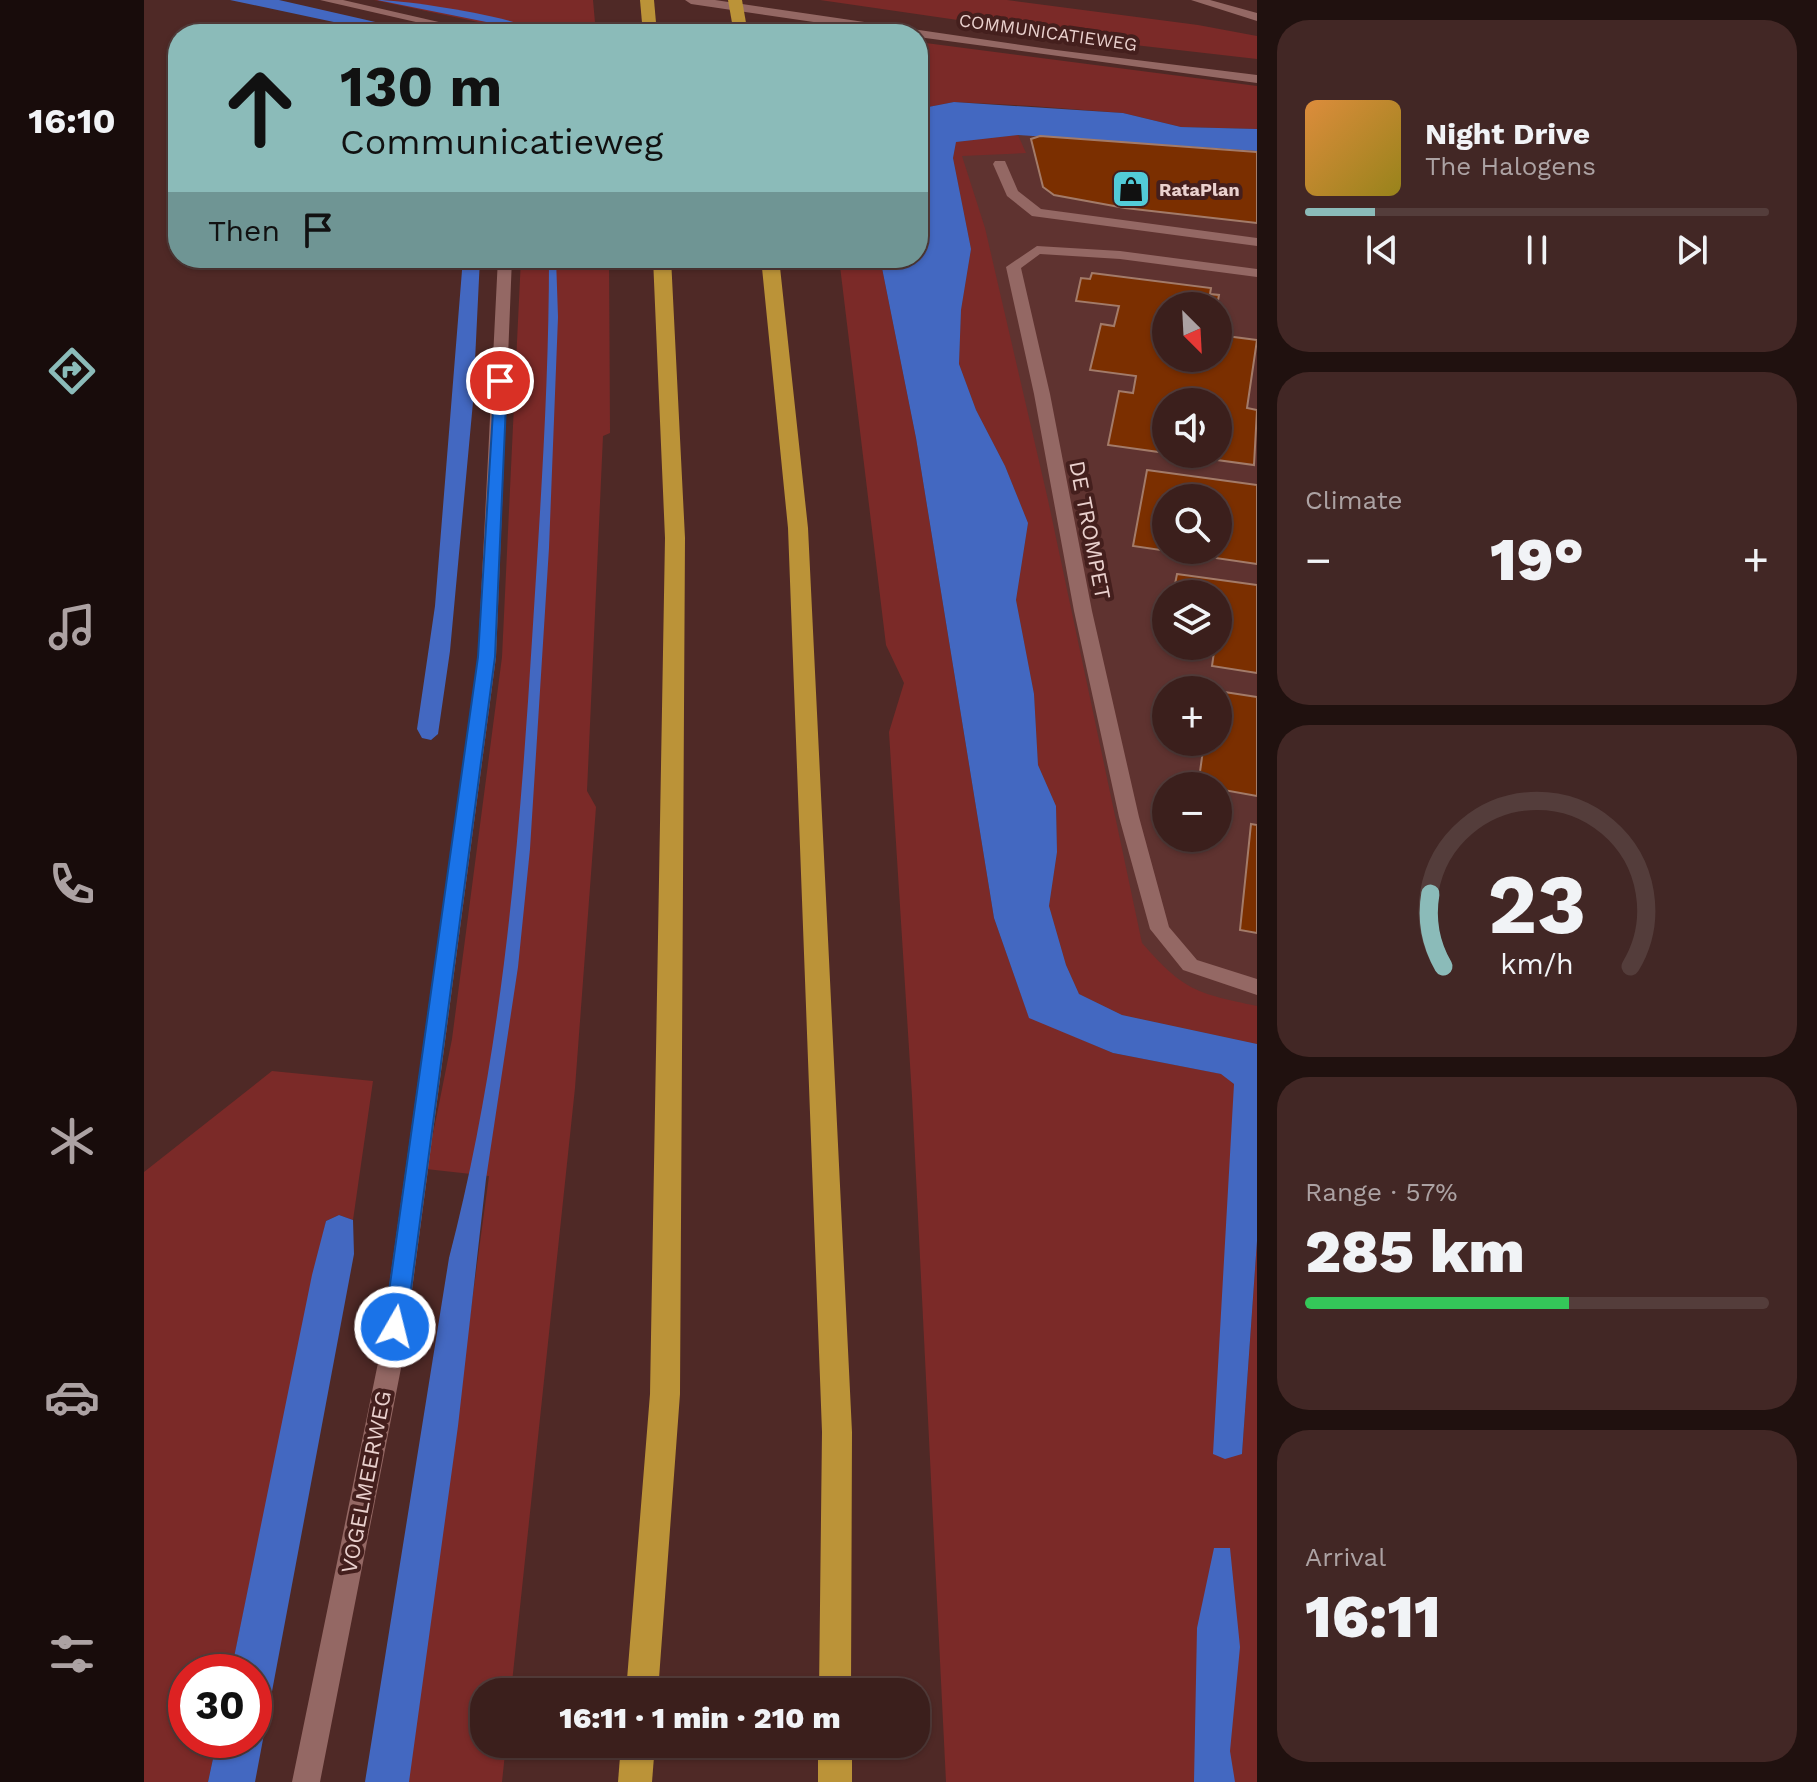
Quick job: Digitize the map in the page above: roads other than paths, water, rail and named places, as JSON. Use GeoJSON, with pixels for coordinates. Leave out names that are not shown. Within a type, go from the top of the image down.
{"type":"FeatureCollection","features":[{"type":"Feature","properties":{"kind":"highway"},"geometry":{"type":"LineString","coordinates":[[647,0],[649,24]]}},
{"type":"Feature","properties":{"kind":"highway"},"geometry":{"type":"LineString","coordinates":[[735,0],[739,24]]}},
{"type":"Feature","properties":{"kind":"highway"},"geometry":{"type":"LineString","coordinates":[[643,1678],[665,1394],[675,538],[662,268]]}},
{"type":"Feature","properties":{"kind":"highway"},"geometry":{"type":"LineString","coordinates":[[771,268],[798,528],[837,1432],[835,1678]]}},
{"type":"Feature","properties":{"kind":"highway"},"geometry":{"type":"LineString","coordinates":[[635,1782],[637,1758]]}},
{"type":"Feature","properties":{"kind":"highway"},"geometry":{"type":"LineString","coordinates":[[835,1758],[835,1782]]}},
{"type":"Feature","properties":{"kind":"street"},"geometry":{"type":"LineString","coordinates":[[326,0],[438,24]]}},
{"type":"Feature","properties":{"kind":"street","name":"COMMUNICATIEWEG"},"geometry":{"type":"LineString","coordinates":[[691,0],[856,24]]}},
{"type":"Feature","properties":{"kind":"street"},"geometry":{"type":"LineString","coordinates":[[1197,0],[1257,17]]}},
{"type":"Feature","properties":{"kind":"street","name":"COMMUNICATIEWEG"},"geometry":{"type":"LineString","coordinates":[[928,34],[1257,79]]}},
{"type":"Feature","properties":{"kind":"street"},"geometry":{"type":"LineString","coordinates":[[1000,164],[1012,193],[1037,213],[1085,237],[1257,242]]}},
{"type":"Feature","properties":{"kind":"street","name":"DE TROMPET"},"geometry":{"type":"LineString","coordinates":[[1257,273],[1085,237],[1037,250],[1013,267],[1129,817],[1160,929],[1190,965],[1257,987]]}},
{"type":"Feature","properties":{"kind":"street","name":"VOGELMEERWEG"},"geometry":{"type":"LineString","coordinates":[[306,1782],[391,1358],[487,657],[505,268]]}},
{"type":"Feature","properties":{"kind":"water"},"geometry":{"type":"Polygon","coordinates":[[[230,0],[279,0],[384,24],[343,24],[230,0]]]}},
{"type":"Feature","properties":{"kind":"water"},"geometry":{"type":"Polygon","coordinates":[[[377,0],[438,7],[520,24],[496,24],[377,0]]]}},
{"type":"Feature","properties":{"kind":"water"},"geometry":{"type":"Polygon","coordinates":[[[954,102],[1123,113],[1181,127],[1257,129],[1257,151],[1018,135],[956,142],[953,158],[971,249],[961,310],[959,364],[976,410],[1005,466],[1028,523],[1016,600],[1034,694],[1038,765],[1056,806],[1057,852],[1049,906],[1066,965],[1079,994],[1122,1015],[1257,1044],[1257,1241],[1242,1454],[1225,1459],[1213,1454],[1234,1084],[1221,1074],[1113,1053],[1029,1018],[994,918],[916,438],[882,268],[928,268],[928,107],[954,102]]]}},
{"type":"Feature","properties":{"kind":"water"},"geometry":{"type":"Polygon","coordinates":[[[462,268],[480,268],[473,402],[450,651],[438,734],[431,740],[422,738],[417,729],[435,606],[462,268]]]}},
{"type":"Feature","properties":{"kind":"water"},"geometry":{"type":"Polygon","coordinates":[[[549,268],[556,268],[558,317],[549,548],[530,849],[518,967],[486,1179],[458,1426],[409,1782],[365,1782],[449,1258],[482,1105],[506,951],[521,796],[538,545],[549,268]]]}},
{"type":"Feature","properties":{"kind":"water"},"geometry":{"type":"Polygon","coordinates":[[[339,1215],[353,1220],[354,1254],[272,1691],[272,1654],[235,1654],[312,1275],[326,1221],[339,1215]]]}},
{"type":"Feature","properties":{"kind":"water"},"geometry":{"type":"Polygon","coordinates":[[[1214,1548],[1230,1548],[1240,1647],[1230,1751],[1235,1782],[1194,1782],[1197,1628],[1214,1548]]]}},
{"type":"Feature","properties":{"kind":"water"},"geometry":{"type":"Polygon","coordinates":[[[213,1758],[260,1758],[255,1782],[208,1782],[213,1758]]]}},
{"type":"Feature","properties":{"kind":"place","name":"RataPlan"},"geometry":{"type":"Point","coordinates":[1131,189]}}]}
